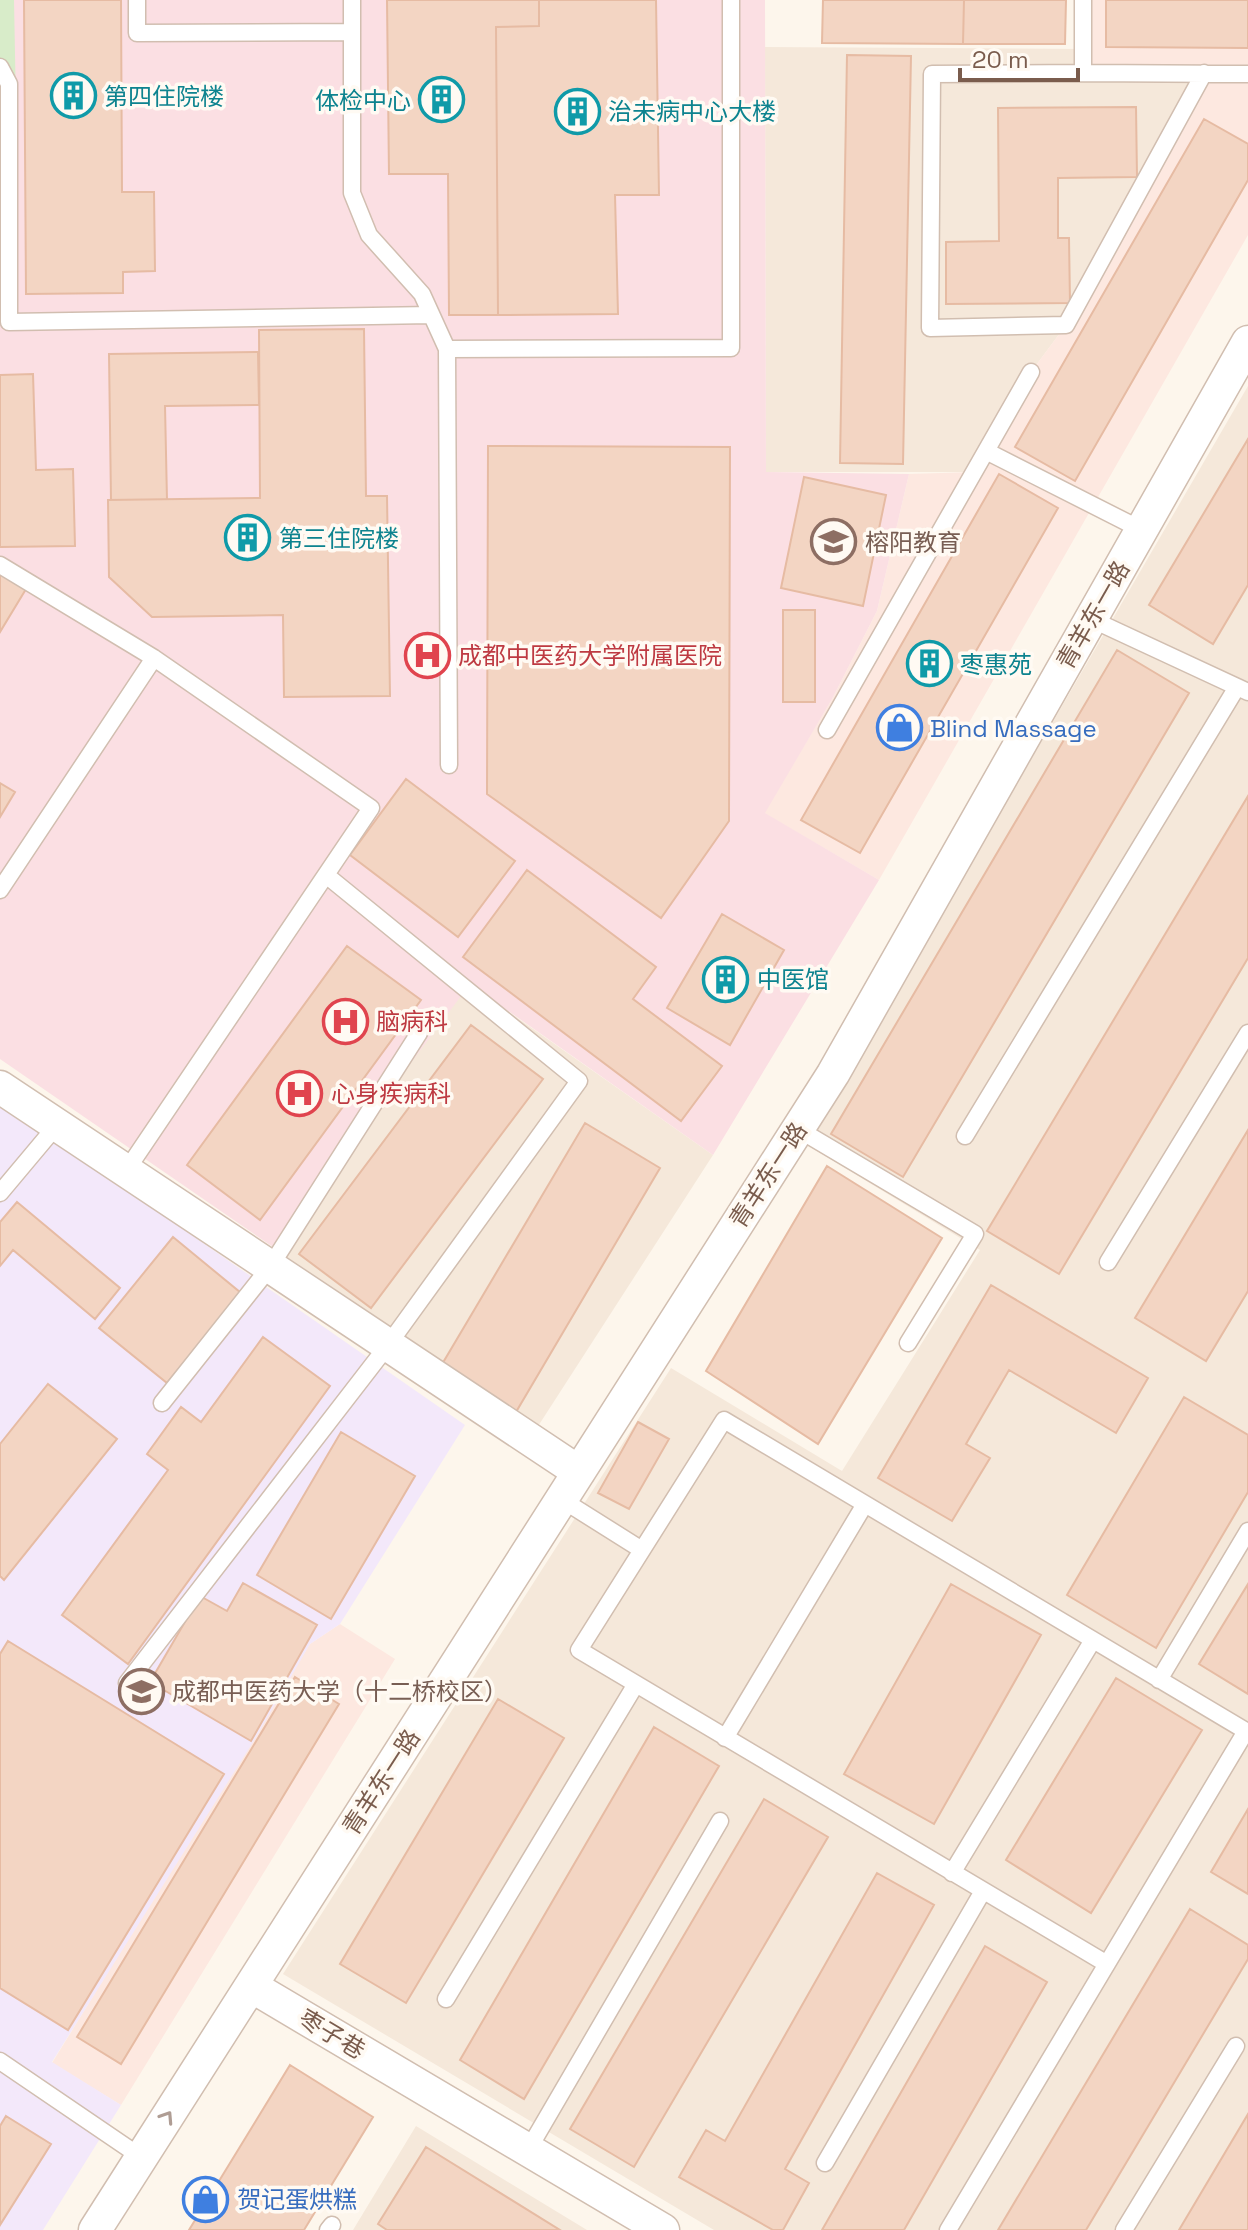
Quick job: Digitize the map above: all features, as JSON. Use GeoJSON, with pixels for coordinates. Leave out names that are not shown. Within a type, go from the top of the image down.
{"type":"FeatureCollection","features":[{"type":"Feature","properties":{"kind":"street","name":"青羊东一路"},"geometry":{"type":"LineString","coordinates":[[251,1986],[798,1129],[1248,342]]}},
{"type":"Feature","properties":{"kind":"street"},"geometry":{"type":"LineString","coordinates":[[0,1087],[579,1472]]}},
{"type":"Feature","properties":{"kind":"street"},"geometry":{"type":"LineString","coordinates":[[95,2230],[251,1986]]}},
{"type":"Feature","properties":{"kind":"street","name":"枣子巷"},"geometry":{"type":"LineString","coordinates":[[251,1986],[663,2230]]}},
{"type":"Feature","properties":{"kind":"lane"},"geometry":{"type":"LineString","coordinates":[[137,0],[137,33],[352,32]]}},
{"type":"Feature","properties":{"kind":"lane"},"geometry":{"type":"LineString","coordinates":[[352,0],[352,193],[369,235],[422,294],[447,349],[449,765]]}},
{"type":"Feature","properties":{"kind":"lane"},"geometry":{"type":"LineString","coordinates":[[447,349],[731,348],[731,0]]}},
{"type":"Feature","properties":{"kind":"lane"},"geometry":{"type":"LineString","coordinates":[[1083,0],[1083,73]]}},
{"type":"Feature","properties":{"kind":"lane"},"geometry":{"type":"LineString","coordinates":[[0,67],[9,84],[9,322],[431,315]]}},
{"type":"Feature","properties":{"kind":"lane"},"geometry":{"type":"LineString","coordinates":[[1204,73],[1066,325],[930,328],[932,74],[1083,73],[1204,73],[1248,74]]}},
{"type":"Feature","properties":{"kind":"lane"},"geometry":{"type":"LineString","coordinates":[[827,730],[1031,372]]}},
{"type":"Feature","properties":{"kind":"lane"},"geometry":{"type":"LineString","coordinates":[[986,451],[1142,530]]}},
{"type":"Feature","properties":{"kind":"lane"},"geometry":{"type":"LineString","coordinates":[[0,565],[154,658],[371,808],[126,1171]]}},
{"type":"Feature","properties":{"kind":"lane"},"geometry":{"type":"LineString","coordinates":[[965,1136],[1242,689],[1091,619]]}},
{"type":"Feature","properties":{"kind":"lane"},"geometry":{"type":"LineString","coordinates":[[0,890],[154,658]]}},
{"type":"Feature","properties":{"kind":"lane"},"geometry":{"type":"LineString","coordinates":[[127,1683],[388,1345],[579,1081],[326,875]]}},
{"type":"Feature","properties":{"kind":"lane"},"geometry":{"type":"LineString","coordinates":[[162,1403],[270,1267],[419,1033]]}},
{"type":"Feature","properties":{"kind":"lane"},"geometry":{"type":"LineString","coordinates":[[1108,1262],[1248,1033]]}},
{"type":"Feature","properties":{"kind":"lane"},"geometry":{"type":"LineString","coordinates":[[0,1193],[57,1125]]}},
{"type":"Feature","properties":{"kind":"lane"},"geometry":{"type":"LineString","coordinates":[[798,1129],[975,1234],[908,1343]]}},
{"type":"Feature","properties":{"kind":"lane"},"geometry":{"type":"LineString","coordinates":[[948,2230],[1107,1964],[1246,1731],[724,1420],[579,1650],[1107,1964]]}},
{"type":"Feature","properties":{"kind":"lane"},"geometry":{"type":"LineString","coordinates":[[561,1499],[642,1550]]}},
{"type":"Feature","properties":{"kind":"lane"},"geometry":{"type":"LineString","coordinates":[[725,1738],[865,1504]]}},
{"type":"Feature","properties":{"kind":"lane"},"geometry":{"type":"LineString","coordinates":[[1159,1680],[1248,1531]]}},
{"type":"Feature","properties":{"kind":"lane"},"geometry":{"type":"LineString","coordinates":[[952,1873],[1093,1640]]}},
{"type":"Feature","properties":{"kind":"lane"},"geometry":{"type":"LineString","coordinates":[[446,1999],[636,1684]]}},
{"type":"Feature","properties":{"kind":"lane"},"geometry":{"type":"LineString","coordinates":[[528,2150],[720,1821]]}},
{"type":"Feature","properties":{"kind":"lane"},"geometry":{"type":"LineString","coordinates":[[825,2163],[983,1891]]}},
{"type":"Feature","properties":{"kind":"lane"},"geometry":{"type":"LineString","coordinates":[[1124,2230],[1236,2046]]}},
{"type":"Feature","properties":{"kind":"lane"},"geometry":{"type":"LineString","coordinates":[[0,2061],[141,2157]]}},
{"type":"Feature","properties":{"kind":"shaded area","name":"成都中医药大学附属医院"},"geometry":{"type":"Polygon","coordinates":[[[0,0],[765,0],[766,472],[909,474],[877,611],[832,699],[765,813],[879,880],[713,1155],[470,984],[273,1247],[0,1059],[0,0]]]}},
{"type":"Feature","properties":{"kind":"shaded area"},"geometry":{"type":"Polygon","coordinates":[[[1083,0],[1248,0],[1248,235],[879,880],[764,813],[832,699],[877,611],[909,474],[974,472],[1031,372],[1066,325],[1203,74],[1083,73],[1083,0]]]}},
{"type":"Feature","properties":{"kind":"shaded area"},"geometry":{"type":"Polygon","coordinates":[[[765,47],[1083,49],[1204,73],[1066,325],[1031,372],[974,472],[766,472],[765,47]]]}},
{"type":"Feature","properties":{"kind":"shaded area"},"geometry":{"type":"Polygon","coordinates":[[[1248,386],[1248,2230],[714,2230],[283,1974],[671,1368],[842,1471],[980,1250],[807,1145],[1248,386]]]}},
{"type":"Feature","properties":{"kind":"shaded area"},"geometry":{"type":"Polygon","coordinates":[[[469,984],[713,1155],[533,1434],[428,1363],[273,1247],[469,984]]]}},
{"type":"Feature","properties":{"kind":"shaded area","name":"成都中医药大学（十二桥校区）"},"geometry":{"type":"Polygon","coordinates":[[[0,1102],[465,1425],[340,1624],[310,1644],[255,1739],[52,2062],[121,2105],[43,2230],[0,2230],[0,1102]]]}},
{"type":"Feature","properties":{"kind":"shaded area"},"geometry":{"type":"Polygon","coordinates":[[[340,1624],[395,1659],[121,2105],[52,2063],[310,1644],[340,1624]]]}},
{"type":"Feature","properties":{"kind":"shaded area"},"geometry":{"type":"Polygon","coordinates":[[[416,2126],[587,2230],[353,2230],[416,2126]]]}},
{"type":"Feature","properties":{"kind":"green space"},"geometry":{"type":"Polygon","coordinates":[[[0,0],[14,0],[17,161],[0,162],[0,0]]]}},
{"type":"Feature","properties":{"kind":"building","name":"第四住院楼"},"geometry":{"type":"Polygon","coordinates":[[[24,0],[121,0],[122,192],[154,192],[155,271],[123,272],[123,293],[26,294],[24,0]]]}},
{"type":"Feature","properties":{"kind":"building","name":"体检中心"},"geometry":{"type":"Polygon","coordinates":[[[387,0],[539,0],[539,26],[496,27],[498,315],[449,315],[448,174],[389,174],[387,0]]]}},
{"type":"Feature","properties":{"kind":"building","name":"治未病中心大楼"},"geometry":{"type":"Polygon","coordinates":[[[539,0],[656,0],[659,195],[615,195],[618,314],[498,315],[496,27],[539,26],[539,0]]]}},
{"type":"Feature","properties":{"kind":"building"},"geometry":{"type":"Polygon","coordinates":[[[823,0],[964,0],[963,44],[822,43],[823,0]]]}},
{"type":"Feature","properties":{"kind":"building"},"geometry":{"type":"Polygon","coordinates":[[[964,0],[1066,0],[1065,44],[963,44],[964,0]]]}},
{"type":"Feature","properties":{"kind":"building"},"geometry":{"type":"Polygon","coordinates":[[[1106,0],[1248,0],[1248,48],[1106,47],[1106,0]]]}},
{"type":"Feature","properties":{"kind":"building"},"geometry":{"type":"Polygon","coordinates":[[[847,55],[911,56],[903,464],[840,463],[847,55]]]}},
{"type":"Feature","properties":{"kind":"building"},"geometry":{"type":"Polygon","coordinates":[[[1136,107],[1137,177],[1058,178],[1058,238],[1069,238],[1070,303],[946,304],[946,242],[999,241],[998,108],[1136,107]]]}},
{"type":"Feature","properties":{"kind":"building"},"geometry":{"type":"Polygon","coordinates":[[[1204,119],[1248,144],[1248,180],[1075,481],[1015,447],[1204,119]]]}},
{"type":"Feature","properties":{"kind":"building","name":"第三住院楼"},"geometry":{"type":"Polygon","coordinates":[[[364,329],[366,496],[387,496],[390,696],[284,697],[283,615],[152,617],[109,577],[108,500],[260,498],[259,330],[364,329]]]}},
{"type":"Feature","properties":{"kind":"building"},"geometry":{"type":"Polygon","coordinates":[[[258,352],[259,405],[165,406],[167,500],[111,500],[109,354],[258,352]]]}},
{"type":"Feature","properties":{"kind":"building"},"geometry":{"type":"Polygon","coordinates":[[[33,374],[36,470],[73,469],[75,546],[0,547],[0,375],[33,374]]]}},
{"type":"Feature","properties":{"kind":"building"},"geometry":{"type":"Polygon","coordinates":[[[1248,439],[1248,585],[1213,644],[1149,605],[1248,439]]]}},
{"type":"Feature","properties":{"kind":"building"},"geometry":{"type":"Polygon","coordinates":[[[488,446],[730,447],[729,821],[661,918],[487,794],[488,446]]]}},
{"type":"Feature","properties":{"kind":"building","name":"枣惠苑"},"geometry":{"type":"Polygon","coordinates":[[[999,474],[1058,508],[860,853],[801,820],[999,474]]]}},
{"type":"Feature","properties":{"kind":"building","name":"榕阳教育"},"geometry":{"type":"Polygon","coordinates":[[[804,477],[886,495],[863,606],[781,588],[804,477]]]}},
{"type":"Feature","properties":{"kind":"building"},"geometry":{"type":"Polygon","coordinates":[[[0,573],[26,589],[0,632],[0,573]]]}},
{"type":"Feature","properties":{"kind":"building"},"geometry":{"type":"Polygon","coordinates":[[[783,610],[815,610],[815,702],[783,702],[783,610]]]}},
{"type":"Feature","properties":{"kind":"building"},"geometry":{"type":"Polygon","coordinates":[[[1117,650],[1189,693],[903,1177],[831,1134],[1117,650]]]}},
{"type":"Feature","properties":{"kind":"building"},"geometry":{"type":"Polygon","coordinates":[[[406,779],[515,861],[458,937],[350,855],[406,779]]]}},
{"type":"Feature","properties":{"kind":"building"},"geometry":{"type":"Polygon","coordinates":[[[0,783],[15,792],[0,817],[0,783]]]}},
{"type":"Feature","properties":{"kind":"building"},"geometry":{"type":"Polygon","coordinates":[[[1248,796],[1248,958],[1059,1274],[987,1231],[1248,796]]]}},
{"type":"Feature","properties":{"kind":"building"},"geometry":{"type":"Polygon","coordinates":[[[527,870],[656,967],[633,999],[722,1066],[681,1121],[463,957],[527,870]]]}},
{"type":"Feature","properties":{"kind":"building","name":"中医馆"},"geometry":{"type":"Polygon","coordinates":[[[722,914],[784,950],[730,1045],[667,1008],[722,914]]]}},
{"type":"Feature","properties":{"kind":"building"},"geometry":{"type":"Polygon","coordinates":[[[347,946],[421,1000],[260,1220],[187,1165],[347,946]]]}},
{"type":"Feature","properties":{"kind":"building"},"geometry":{"type":"Polygon","coordinates":[[[471,1025],[543,1079],[371,1308],[299,1254],[471,1025]]]}},
{"type":"Feature","properties":{"kind":"building"},"geometry":{"type":"Polygon","coordinates":[[[585,1123],[660,1168],[516,1412],[441,1366],[585,1123]]]}},
{"type":"Feature","properties":{"kind":"building"},"geometry":{"type":"Polygon","coordinates":[[[1248,1130],[1248,1291],[1206,1361],[1135,1318],[1248,1130]]]}},
{"type":"Feature","properties":{"kind":"building"},"geometry":{"type":"Polygon","coordinates":[[[827,1166],[942,1238],[818,1444],[706,1371],[827,1166]]]}},
{"type":"Feature","properties":{"kind":"building"},"geometry":{"type":"Polygon","coordinates":[[[17,1202],[120,1288],[95,1319],[13,1250],[0,1266],[0,1222],[17,1202]]]}},
{"type":"Feature","properties":{"kind":"building"},"geometry":{"type":"Polygon","coordinates":[[[173,1237],[241,1293],[167,1383],[99,1328],[173,1237]]]}},
{"type":"Feature","properties":{"kind":"building"},"geometry":{"type":"Polygon","coordinates":[[[991,1285],[1148,1378],[1116,1433],[1009,1370],[966,1444],[990,1458],[952,1521],[878,1478],[991,1285]]]}},
{"type":"Feature","properties":{"kind":"building"},"geometry":{"type":"Polygon","coordinates":[[[263,1337],[330,1386],[128,1664],[62,1615],[168,1470],[147,1454],[181,1407],[201,1422],[263,1337]]]}},
{"type":"Feature","properties":{"kind":"building"},"geometry":{"type":"Polygon","coordinates":[[[48,1384],[117,1439],[4,1580],[0,1576],[0,1444],[48,1384]]]}},
{"type":"Feature","properties":{"kind":"building"},"geometry":{"type":"Polygon","coordinates":[[[1184,1397],[1248,1435],[1248,1492],[1156,1648],[1067,1595],[1184,1397]]]}},
{"type":"Feature","properties":{"kind":"building"},"geometry":{"type":"Polygon","coordinates":[[[638,1422],[669,1439],[629,1509],[598,1493],[638,1422]]]}},
{"type":"Feature","properties":{"kind":"building"},"geometry":{"type":"Polygon","coordinates":[[[341,1432],[415,1476],[331,1619],[257,1575],[341,1432]]]}},
{"type":"Feature","properties":{"kind":"building"},"geometry":{"type":"Polygon","coordinates":[[[243,1583],[317,1625],[251,1741],[150,1682],[200,1596],[227,1611],[243,1583]]]}},
{"type":"Feature","properties":{"kind":"building"},"geometry":{"type":"Polygon","coordinates":[[[951,1584],[1041,1635],[934,1824],[844,1774],[951,1584]]]}},
{"type":"Feature","properties":{"kind":"building"},"geometry":{"type":"Polygon","coordinates":[[[1248,1584],[1248,1694],[1199,1664],[1248,1584]]]}},
{"type":"Feature","properties":{"kind":"building"},"geometry":{"type":"Polygon","coordinates":[[[8,1641],[224,1774],[68,2030],[0,1988],[0,1654],[8,1641]]]}},
{"type":"Feature","properties":{"kind":"building"},"geometry":{"type":"Polygon","coordinates":[[[295,1677],[339,1704],[121,2064],[77,2037],[295,1677]]]}},
{"type":"Feature","properties":{"kind":"building"},"geometry":{"type":"Polygon","coordinates":[[[1116,1678],[1202,1730],[1091,1913],[1006,1860],[1116,1678]]]}},
{"type":"Feature","properties":{"kind":"building"},"geometry":{"type":"Polygon","coordinates":[[[498,1699],[564,1738],[406,2003],[340,1964],[498,1699]]]}},
{"type":"Feature","properties":{"kind":"building"},"geometry":{"type":"Polygon","coordinates":[[[654,1727],[719,1766],[524,2099],[460,2060],[654,1727]]]}},
{"type":"Feature","properties":{"kind":"building"},"geometry":{"type":"Polygon","coordinates":[[[764,1799],[828,1837],[634,2167],[570,2129],[764,1799]]]}},
{"type":"Feature","properties":{"kind":"building"},"geometry":{"type":"Polygon","coordinates":[[[1248,1809],[1248,1894],[1211,1872],[1248,1809]]]}},
{"type":"Feature","properties":{"kind":"building"},"geometry":{"type":"Polygon","coordinates":[[[877,1873],[934,1905],[785,2169],[809,2183],[783,2230],[773,2230],[679,2177],[706,2130],[725,2141],[877,1873]]]}},
{"type":"Feature","properties":{"kind":"building"},"geometry":{"type":"Polygon","coordinates":[[[1190,1909],[1248,1945],[1248,1959],[1086,2230],[998,2230],[1190,1909]]]}},
{"type":"Feature","properties":{"kind":"building"},"geometry":{"type":"Polygon","coordinates":[[[985,1946],[1047,1982],[904,2230],[822,2230],[985,1946]]]}},
{"type":"Feature","properties":{"kind":"building"},"geometry":{"type":"Polygon","coordinates":[[[290,2065],[373,2117],[304,2230],[189,2230],[290,2065]]]}},
{"type":"Feature","properties":{"kind":"building"},"geometry":{"type":"Polygon","coordinates":[[[1248,2114],[1248,2230],[1179,2230],[1248,2114]]]}},
{"type":"Feature","properties":{"kind":"building"},"geometry":{"type":"Polygon","coordinates":[[[6,2116],[51,2144],[0,2225],[0,2126],[6,2116]]]}},
{"type":"Feature","properties":{"kind":"building"},"geometry":{"type":"Polygon","coordinates":[[[426,2147],[560,2230],[387,2230],[378,2224],[426,2147]]]}},
{"type":"Feature","properties":{"kind":"place","name":"第四住院楼"},"geometry":{"type":"Point","coordinates":[73,96]}},
{"type":"Feature","properties":{"kind":"place","name":"体检中心"},"geometry":{"type":"Point","coordinates":[442,100]}},
{"type":"Feature","properties":{"kind":"place","name":"治未病中心大楼"},"geometry":{"type":"Point","coordinates":[577,111]}},
{"type":"Feature","properties":{"kind":"place","name":"第三住院楼"},"geometry":{"type":"Point","coordinates":[248,538]}},
{"type":"Feature","properties":{"kind":"place","name":"榕阳教育"},"geometry":{"type":"Point","coordinates":[834,542]}},
{"type":"Feature","properties":{"kind":"place","name":"成都中医药大学附属医院"},"geometry":{"type":"Point","coordinates":[427,655]}},
{"type":"Feature","properties":{"kind":"place","name":"枣惠苑"},"geometry":{"type":"Point","coordinates":[929,664]}},
{"type":"Feature","properties":{"kind":"place","name":"Blind Massage"},"geometry":{"type":"Point","coordinates":[899,728]}},
{"type":"Feature","properties":{"kind":"place","name":"中医馆"},"geometry":{"type":"Point","coordinates":[726,979]}},
{"type":"Feature","properties":{"kind":"place","name":"脑病科"},"geometry":{"type":"Point","coordinates":[345,1021]}},
{"type":"Feature","properties":{"kind":"place","name":"心身疾病科"},"geometry":{"type":"Point","coordinates":[300,1093]}},
{"type":"Feature","properties":{"kind":"place","name":"成都中医药大学（十二桥校区）"},"geometry":{"type":"Point","coordinates":[141,1691]}},
{"type":"Feature","properties":{"kind":"place","name":"贺记蛋烘糕"},"geometry":{"type":"Point","coordinates":[206,2199]}}]}
